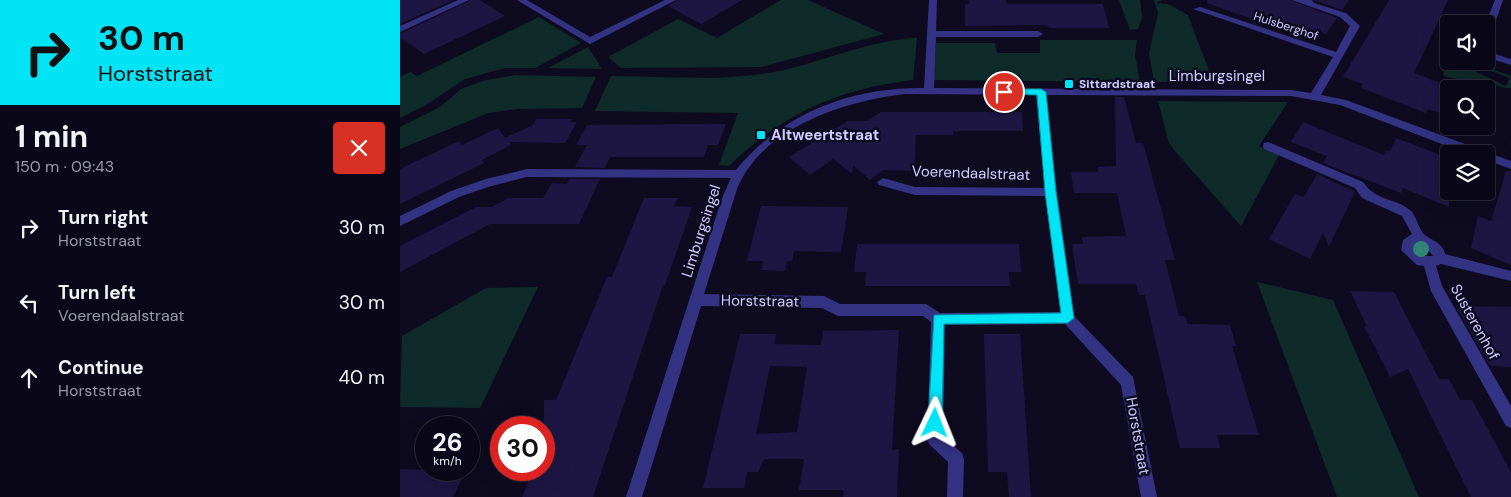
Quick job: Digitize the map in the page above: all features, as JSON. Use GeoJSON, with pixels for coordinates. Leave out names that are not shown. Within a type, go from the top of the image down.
{"type":"FeatureCollection","features":[{"type":"Feature","properties":{"kind":"street"},"geometry":{"type":"LineString","coordinates":[[400,29],[465,0]]}},
{"type":"Feature","properties":{"kind":"street"},"geometry":{"type":"LineString","coordinates":[[522,0],[590,41],[672,0]]}},
{"type":"Feature","properties":{"kind":"street"},"geometry":{"type":"LineString","coordinates":[[929,91],[933,0]]}},
{"type":"Feature","properties":{"kind":"street"},"geometry":{"type":"LineString","coordinates":[[1296,0],[1309,2],[1343,15],[1355,26],[1316,96]]}},
{"type":"Feature","properties":{"kind":"street"},"geometry":{"type":"LineString","coordinates":[[1494,15],[1500,0]]}},
{"type":"Feature","properties":{"kind":"street","name":"Hulsberghof"},"geometry":{"type":"LineString","coordinates":[[1197,9],[1339,56]]}},
{"type":"Feature","properties":{"kind":"street"},"geometry":{"type":"LineString","coordinates":[[931,34],[1038,34]]}},
{"type":"Feature","properties":{"kind":"street"},"geometry":{"type":"LineString","coordinates":[[1495,57],[1511,62]]}},
{"type":"Feature","properties":{"kind":"street","name":"Limburgsingel"},"geometry":{"type":"LineString","coordinates":[[634,497],[728,198],[738,174],[764,146],[807,115],[834,104],[880,93],[929,91],[1291,93],[1342,102],[1456,145]]}},
{"type":"Feature","properties":{"kind":"street"},"geometry":{"type":"LineString","coordinates":[[1041,92],[1051,192]]}},
{"type":"Feature","properties":{"kind":"street","name":"Susterenhof"},"geometry":{"type":"LineString","coordinates":[[1268,146],[1360,185],[1366,195],[1406,213],[1421,239]]}},
{"type":"Feature","properties":{"kind":"street"},"geometry":{"type":"LineString","coordinates":[[1495,160],[1511,166]]}},
{"type":"Feature","properties":{"kind":"street"},"geometry":{"type":"LineString","coordinates":[[400,221],[455,194],[486,183],[527,173],[738,174]]}},
{"type":"Feature","properties":{"kind":"street","name":"Voerendaalstraat"},"geometry":{"type":"LineString","coordinates":[[883,182],[915,191],[1051,192],[1068,318]]}},
{"type":"Feature","properties":{"kind":"street","name":"Susterenhof"},"geometry":{"type":"LineString","coordinates":[[1511,276],[1434,260],[1413,256],[1407,250],[1407,243],[1412,239],[1421,239],[1435,247],[1434,260],[1436,287],[1511,421]]}},
{"type":"Feature","properties":{"kind":"street","name":"Horststraat"},"geometry":{"type":"LineString","coordinates":[[696,300],[824,302],[838,310],[926,310],[938,318],[1068,318],[1128,382],[1149,497]]}},
{"type":"Feature","properties":{"kind":"street"},"geometry":{"type":"LineString","coordinates":[[938,318],[935,440],[956,459],[955,497]]}},
{"type":"Feature","properties":{"kind":"green space"},"geometry":{"type":"Polygon","coordinates":[[[781,0],[808,0],[884,34],[761,67],[621,68],[608,57],[678,19],[717,38],[781,0]]]}},
{"type":"Feature","properties":{"kind":"green space"},"geometry":{"type":"Polygon","coordinates":[[[1119,0],[1140,0],[1142,17],[1138,29],[1130,30],[1119,0]]]}},
{"type":"Feature","properties":{"kind":"green space"},"geometry":{"type":"Polygon","coordinates":[[[1154,0],[1162,0],[1156,3],[1168,4],[1188,15],[1213,82],[1154,82],[1149,53],[1158,13],[1154,0]]]}},
{"type":"Feature","properties":{"kind":"green space"},"geometry":{"type":"Polygon","coordinates":[[[539,17],[581,43],[535,68],[505,68],[465,79],[426,105],[400,118],[400,77],[410,72],[417,76],[539,17]]]}},
{"type":"Feature","properties":{"kind":"green space"},"geometry":{"type":"Polygon","coordinates":[[[917,38],[913,80],[860,90],[836,97],[813,107],[770,131],[729,166],[719,165],[738,113],[595,111],[611,76],[713,78],[754,75],[792,68],[862,47],[917,38]]]}},
{"type":"Feature","properties":{"kind":"green space"},"geometry":{"type":"Polygon","coordinates":[[[1040,40],[1137,40],[1135,55],[1140,82],[934,80],[936,43],[995,43],[997,53],[1040,53],[1040,40]]]}},
{"type":"Feature","properties":{"kind":"green space"},"geometry":{"type":"Polygon","coordinates":[[[588,47],[602,69],[548,68],[588,47]]]}},
{"type":"Feature","properties":{"kind":"green space"},"geometry":{"type":"Polygon","coordinates":[[[1443,70],[1476,70],[1477,73],[1493,80],[1474,80],[1444,76],[1443,70]]]}},
{"type":"Feature","properties":{"kind":"green space"},"geometry":{"type":"Polygon","coordinates":[[[1488,70],[1511,76],[1511,88],[1495,85],[1495,81],[1506,86],[1510,78],[1488,70]]]}},
{"type":"Feature","properties":{"kind":"green space"},"geometry":{"type":"Polygon","coordinates":[[[516,75],[596,77],[582,108],[517,109],[488,113],[400,149],[400,127],[440,107],[461,89],[486,80],[516,75]]]}},
{"type":"Feature","properties":{"kind":"green space"},"geometry":{"type":"Polygon","coordinates":[[[1158,101],[1288,102],[1259,146],[1279,155],[1241,226],[1169,143],[1158,101]]]}},
{"type":"Feature","properties":{"kind":"green space"},"geometry":{"type":"Polygon","coordinates":[[[1257,282],[1333,300],[1419,497],[1337,497],[1257,282]]]}},
{"type":"Feature","properties":{"kind":"green space"},"geometry":{"type":"Polygon","coordinates":[[[538,287],[480,408],[400,407],[402,336],[486,288],[538,287]]]}},
{"type":"Feature","properties":{"kind":"building"},"geometry":{"type":"Polygon","coordinates":[[[400,0],[453,0],[400,24],[400,0]]]}},
{"type":"Feature","properties":{"kind":"building"},"geometry":{"type":"Polygon","coordinates":[[[471,0],[480,0],[505,16],[424,54],[400,37],[400,34],[471,0]]]}},
{"type":"Feature","properties":{"kind":"building"},"geometry":{"type":"Polygon","coordinates":[[[678,0],[742,0],[701,24],[668,6],[678,0]]]}},
{"type":"Feature","properties":{"kind":"building"},"geometry":{"type":"Polygon","coordinates":[[[969,0],[1006,0],[1007,4],[1103,4],[1109,28],[1050,28],[1046,25],[965,26],[965,5],[970,3],[969,0]]]}},
{"type":"Feature","properties":{"kind":"building"},"geometry":{"type":"Polygon","coordinates":[[[1207,0],[1290,0],[1337,18],[1326,34],[1318,31],[1312,40],[1207,3],[1207,0]]]}},
{"type":"Feature","properties":{"kind":"building"},"geometry":{"type":"Polygon","coordinates":[[[1314,0],[1349,0],[1342,10],[1314,0]]]}},
{"type":"Feature","properties":{"kind":"building"},"geometry":{"type":"Polygon","coordinates":[[[1389,0],[1448,0],[1414,73],[1440,83],[1440,113],[1428,109],[1426,113],[1361,88],[1363,84],[1343,77],[1389,0]]]}},
{"type":"Feature","properties":{"kind":"building"},"geometry":{"type":"Polygon","coordinates":[[[1115,97],[1124,97],[1136,143],[1143,143],[1175,260],[1165,260],[1179,316],[1185,316],[1188,324],[1230,325],[1236,346],[1232,346],[1259,435],[1217,435],[1220,448],[1180,448],[1145,295],[1139,295],[1136,284],[1078,284],[1072,244],[1083,244],[1082,237],[1126,236],[1117,193],[1074,193],[1071,172],[1098,172],[1098,167],[1116,166],[1115,97]]]}},
{"type":"Feature","properties":{"kind":"building"},"geometry":{"type":"Polygon","coordinates":[[[881,112],[1022,112],[1023,131],[954,131],[953,135],[916,135],[914,171],[884,170],[870,180],[853,165],[852,174],[833,159],[810,175],[789,157],[848,121],[867,121],[881,112]]]}},
{"type":"Feature","properties":{"kind":"building"},"geometry":{"type":"Polygon","coordinates":[[[536,119],[572,119],[570,122],[577,122],[565,143],[509,142],[511,145],[482,160],[484,163],[400,204],[400,169],[459,141],[462,145],[498,128],[505,138],[533,125],[536,119]]]}},
{"type":"Feature","properties":{"kind":"building"},"geometry":{"type":"Polygon","coordinates":[[[1303,122],[1384,155],[1386,150],[1390,151],[1396,138],[1440,155],[1440,200],[1449,200],[1449,207],[1403,188],[1401,193],[1323,163],[1327,156],[1291,142],[1303,122]]]}},
{"type":"Feature","properties":{"kind":"building"},"geometry":{"type":"Polygon","coordinates":[[[726,124],[718,145],[708,145],[704,157],[610,157],[605,168],[575,167],[587,145],[576,145],[587,125],[726,124]]]}},
{"type":"Feature","properties":{"kind":"building"},"geometry":{"type":"Polygon","coordinates":[[[1506,171],[1511,172],[1511,265],[1471,248],[1478,216],[1491,221],[1506,171]]]}},
{"type":"Feature","properties":{"kind":"building"},"geometry":{"type":"Polygon","coordinates":[[[1317,174],[1355,192],[1329,246],[1323,233],[1310,259],[1269,239],[1295,194],[1304,197],[1317,174]]]}},
{"type":"Feature","properties":{"kind":"building"},"geometry":{"type":"Polygon","coordinates":[[[569,179],[600,179],[579,224],[490,224],[400,272],[400,246],[476,207],[492,207],[508,198],[543,198],[552,183],[567,184],[569,179]]]}},
{"type":"Feature","properties":{"kind":"building"},"geometry":{"type":"Polygon","coordinates":[[[644,198],[678,198],[674,206],[692,207],[665,285],[663,285],[593,497],[522,497],[529,481],[555,481],[555,416],[544,416],[544,400],[556,400],[607,277],[612,277],[644,198]]]}},
{"type":"Feature","properties":{"kind":"building"},"geometry":{"type":"Polygon","coordinates":[[[761,206],[848,207],[841,252],[794,251],[792,261],[787,261],[785,271],[761,270],[763,261],[747,261],[761,206]]]}},
{"type":"Feature","properties":{"kind":"building"},"geometry":{"type":"Polygon","coordinates":[[[857,244],[1019,244],[1021,272],[1009,272],[1010,286],[865,286],[866,272],[854,272],[857,244]]]}},
{"type":"Feature","properties":{"kind":"building"},"geometry":{"type":"Polygon","coordinates":[[[1350,291],[1394,292],[1439,379],[1449,379],[1460,400],[1472,400],[1511,472],[1511,497],[1471,497],[1408,369],[1390,377],[1364,326],[1367,326],[1350,291]]]}},
{"type":"Feature","properties":{"kind":"building"},"geometry":{"type":"Polygon","coordinates":[[[1456,306],[1511,307],[1511,367],[1490,366],[1456,306]]]}},
{"type":"Feature","properties":{"kind":"building"},"geometry":{"type":"Polygon","coordinates":[[[899,330],[892,450],[899,449],[897,497],[843,497],[844,490],[799,490],[804,459],[764,459],[758,472],[747,472],[744,488],[703,488],[740,334],[776,334],[774,344],[821,345],[823,331],[899,330]],[[770,366],[756,434],[797,432],[807,367],[770,366]]]}},
{"type":"Feature","properties":{"kind":"building"},"geometry":{"type":"Polygon","coordinates":[[[984,334],[1020,334],[1031,497],[1009,497],[1007,472],[988,472],[984,334]]]}},
{"type":"Feature","properties":{"kind":"building"},"geometry":{"type":"Polygon","coordinates":[[[400,469],[415,470],[415,481],[461,481],[453,497],[400,497],[400,469]]]}},
{"type":"Feature","properties":{"kind":"place","name":"Sittardstraat"},"geometry":{"type":"Point","coordinates":[1069,84]}},
{"type":"Feature","properties":{"kind":"place","name":"Altweertstraat"},"geometry":{"type":"Point","coordinates":[761,135]}},
{"type":"Feature","properties":{"kind":"route"},"geometry":{"type":"LineString","coordinates":[[935,423],[938,318],[1068,318],[1051,192],[1041,92],[1004,92]]}}]}
